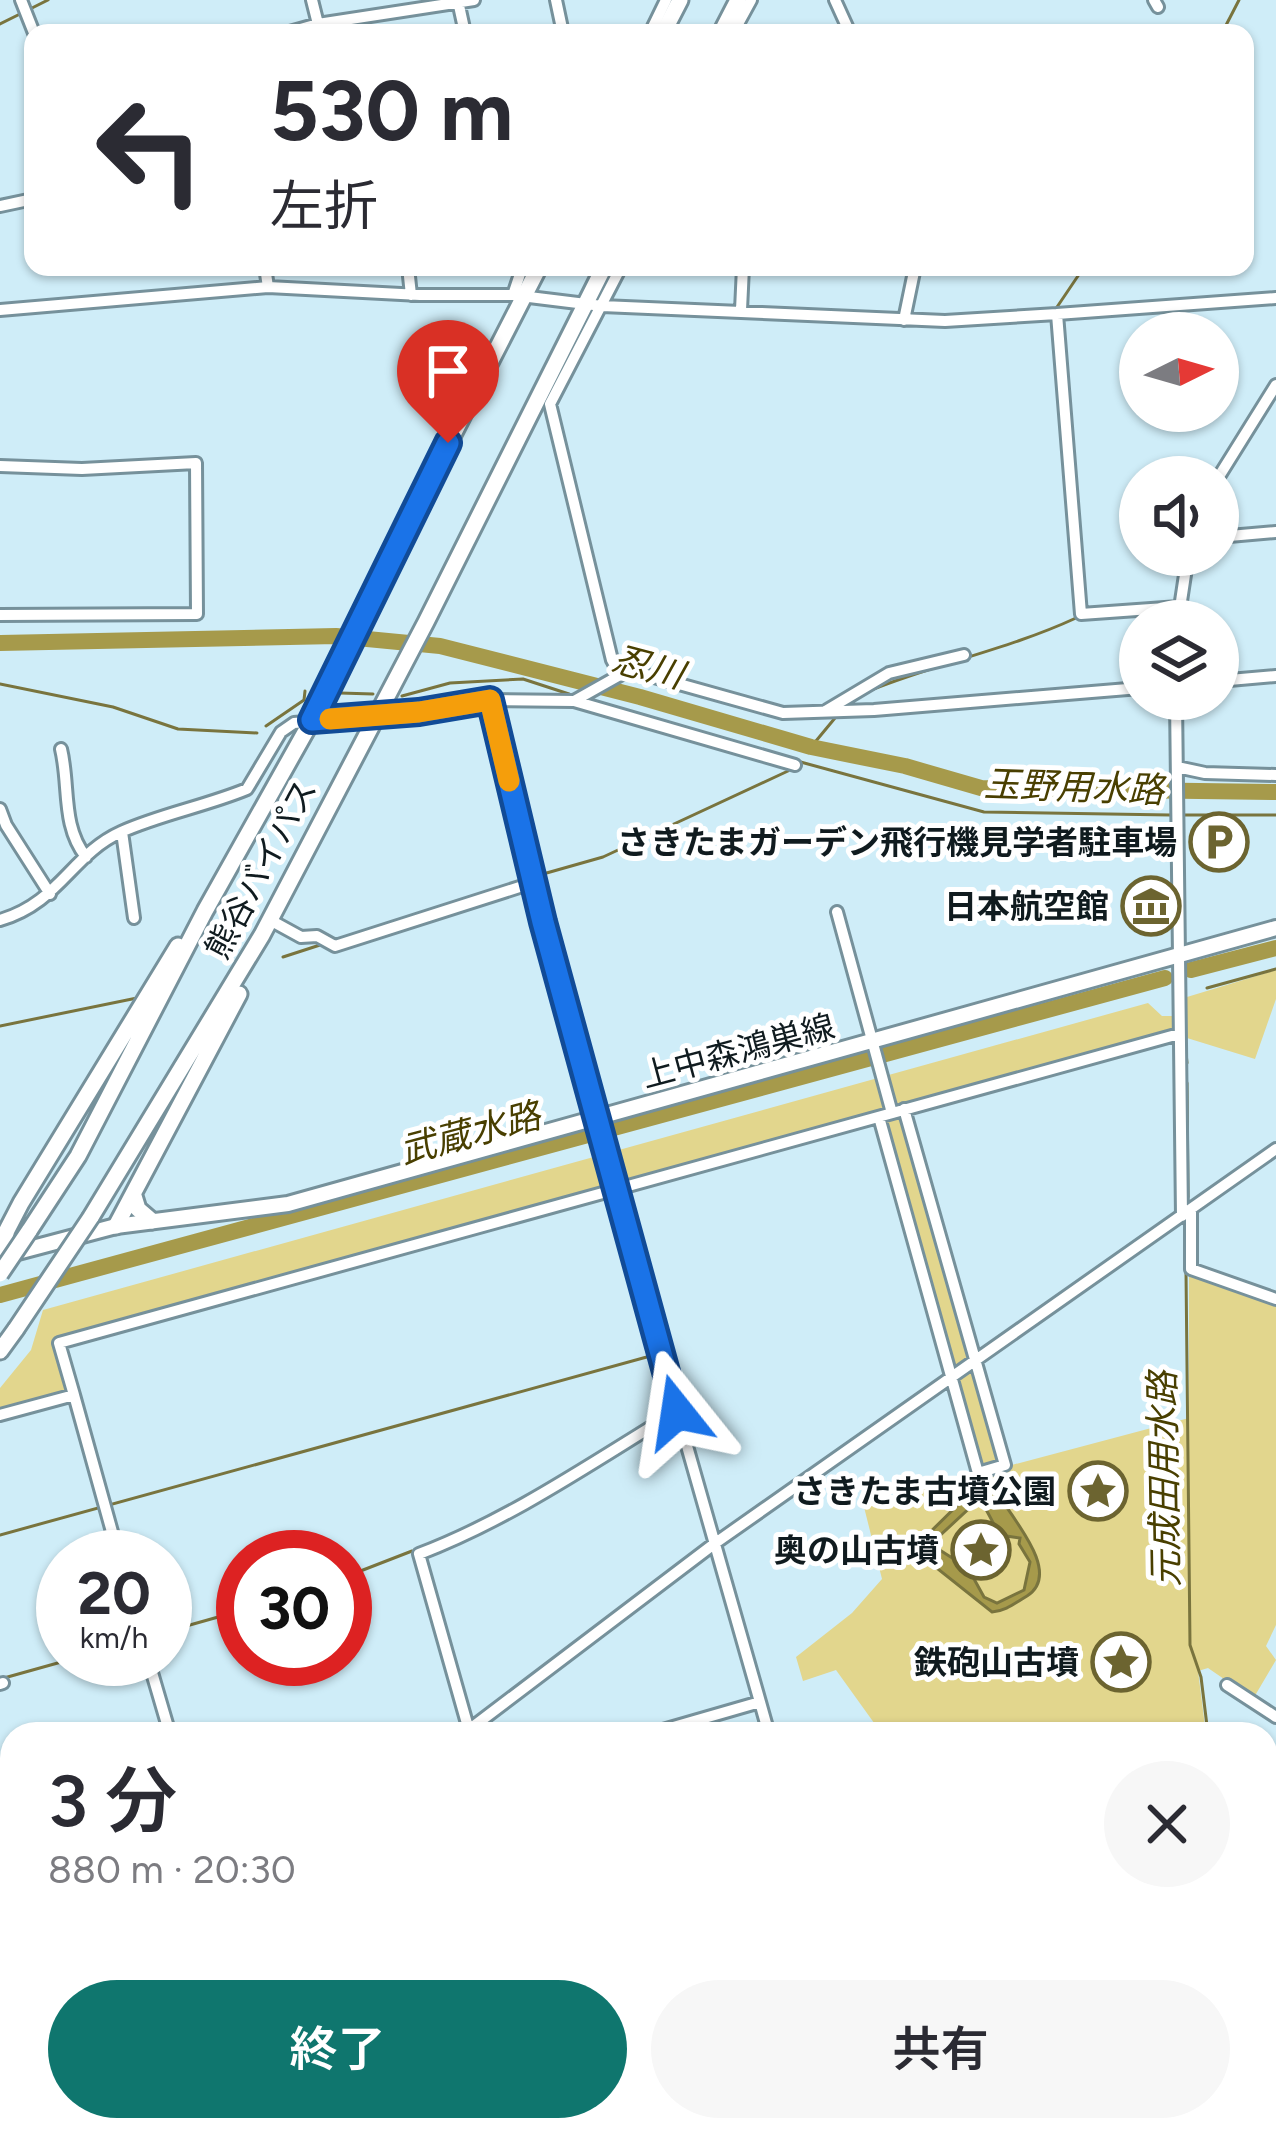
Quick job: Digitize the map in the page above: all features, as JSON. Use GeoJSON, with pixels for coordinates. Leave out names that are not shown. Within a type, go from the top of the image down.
{"type":"FeatureCollection","features":[{"type":"Feature","properties":{"kind":"highway","name":"熊谷バイパス"},"geometry":{"type":"LineString","coordinates":[[0,1274],[78,1156],[205,911],[312,720],[518,296],[532,276]]}},
{"type":"Feature","properties":{"kind":"highway","name":"熊谷バイパス"},"geometry":{"type":"LineString","coordinates":[[0,1351],[92,1217],[266,928],[594,306],[602,276]]}},
{"type":"Feature","properties":{"kind":"highway"},"geometry":{"type":"LineString","coordinates":[[0,1255],[21,1203],[188,928],[205,911]]}},
{"type":"Feature","properties":{"kind":"highway"},"geometry":{"type":"LineString","coordinates":[[116,1226],[253,967],[266,928]]}},
{"type":"Feature","properties":{"kind":"highway"},"geometry":{"type":"LineString","coordinates":[[134,1196],[138,1209],[152,1221]]}},
{"type":"Feature","properties":{"kind":"main road","name":"上中森鴻巣線"},"geometry":{"type":"LineString","coordinates":[[0,1255],[116,1226],[288,1204],[872,1046],[1276,928]]}},
{"type":"Feature","properties":{"kind":"street"},"geometry":{"type":"LineString","coordinates":[[312,0],[318,24],[474,0]]}},
{"type":"Feature","properties":{"kind":"street"},"geometry":{"type":"LineString","coordinates":[[375,15],[376,24]]}},
{"type":"Feature","properties":{"kind":"street"},"geometry":{"type":"LineString","coordinates":[[266,276],[268,286]]}},
{"type":"Feature","properties":{"kind":"street"},"geometry":{"type":"LineString","coordinates":[[409,276],[412,295]]}},
{"type":"Feature","properties":{"kind":"street"},"geometry":{"type":"LineString","coordinates":[[518,296],[520,276]]}},
{"type":"Feature","properties":{"kind":"street"},"geometry":{"type":"LineString","coordinates":[[615,276],[594,306],[550,404],[616,674]]}},
{"type":"Feature","properties":{"kind":"street"},"geometry":{"type":"LineString","coordinates":[[741,310],[743,276]]}},
{"type":"Feature","properties":{"kind":"street"},"geometry":{"type":"LineString","coordinates":[[904,320],[913,276]]}},
{"type":"Feature","properties":{"kind":"street"},"geometry":{"type":"LineString","coordinates":[[0,310],[268,286],[945,322],[1276,298]]}},
{"type":"Feature","properties":{"kind":"street"},"geometry":{"type":"LineString","coordinates":[[1057,314],[1081,614],[1119,614]]}},
{"type":"Feature","properties":{"kind":"street"},"geometry":{"type":"LineString","coordinates":[[1232,456],[1276,386]]}},
{"type":"Feature","properties":{"kind":"street"},"geometry":{"type":"LineString","coordinates":[[0,466],[82,469],[196,463],[200,545],[197,614],[0,615]]}},
{"type":"Feature","properties":{"kind":"street"},"geometry":{"type":"LineString","coordinates":[[1239,535],[1276,532]]}},
{"type":"Feature","properties":{"kind":"street"},"geometry":{"type":"LineString","coordinates":[[825,712],[889,673],[964,655]]}},
{"type":"Feature","properties":{"kind":"street"},"geometry":{"type":"LineString","coordinates":[[574,701],[616,674],[649,674],[783,713],[1119,690]]}},
{"type":"Feature","properties":{"kind":"street"},"geometry":{"type":"LineString","coordinates":[[1239,679],[1276,676]]}},
{"type":"Feature","properties":{"kind":"street"},"geometry":{"type":"LineString","coordinates":[[490,700],[532,883],[596,1122],[766,1722]]}},
{"type":"Feature","properties":{"kind":"street"},"geometry":{"type":"LineString","coordinates":[[0,920],[25,913],[86,857],[122,832],[247,789],[287,724],[490,700],[574,701],[795,765]]}},
{"type":"Feature","properties":{"kind":"street"},"geometry":{"type":"LineString","coordinates":[[1176,720],[1179,1034],[1192,1269],[1276,1299]]}},
{"type":"Feature","properties":{"kind":"street"},"geometry":{"type":"LineString","coordinates":[[61,749],[68,778],[63,798],[86,857]]}},
{"type":"Feature","properties":{"kind":"street"},"geometry":{"type":"LineString","coordinates":[[1177,770],[1276,776]]}},
{"type":"Feature","properties":{"kind":"street"},"geometry":{"type":"LineString","coordinates":[[0,809],[50,894]]}},
{"type":"Feature","properties":{"kind":"street"},"geometry":{"type":"LineString","coordinates":[[122,832],[134,918]]}},
{"type":"Feature","properties":{"kind":"street"},"geometry":{"type":"LineString","coordinates":[[266,928],[317,936],[335,946],[532,883]]}},
{"type":"Feature","properties":{"kind":"street"},"geometry":{"type":"LineString","coordinates":[[836,912],[892,1113],[926,1183],[1005,1465],[978,1473],[899,1191],[892,1113]]}},
{"type":"Feature","properties":{"kind":"street"},"geometry":{"type":"LineString","coordinates":[[112,1530],[59,1343],[1179,1034]]}},
{"type":"Feature","properties":{"kind":"street"},"geometry":{"type":"LineString","coordinates":[[482,1722],[714,1544],[1276,1149]]}},
{"type":"Feature","properties":{"kind":"street"},"geometry":{"type":"LineString","coordinates":[[899,1191],[926,1183]]}},
{"type":"Feature","properties":{"kind":"street"},"geometry":{"type":"LineString","coordinates":[[937,1328],[965,1320]]}},
{"type":"Feature","properties":{"kind":"street"},"geometry":{"type":"LineString","coordinates":[[0,1415],[74,1395]]}},
{"type":"Feature","properties":{"kind":"street"},"geometry":{"type":"LineString","coordinates":[[465,1722],[419,1554],[464,1537],[677,1412]]}},
{"type":"Feature","properties":{"kind":"street"},"geometry":{"type":"LineString","coordinates":[[1227,1685],[1276,1717]]}},
{"type":"Feature","properties":{"kind":"street"},"geometry":{"type":"LineString","coordinates":[[156,1686],[166,1722]]}},
{"type":"Feature","properties":{"kind":"street"},"geometry":{"type":"LineString","coordinates":[[691,1722],[760,1702]]}},
{"type":"Feature","properties":{"kind":"shaded area","name":"さきたま古墳公園"},"geometry":{"type":"Polygon","coordinates":[[[1276,970],[1276,999],[1255,1059],[1187,1038],[1187,1023],[1174,1024],[1174,1032],[908,1106],[1008,1466],[1189,1418],[1189,1273],[1276,1301],[1276,1625],[1266,1646],[1276,1660],[1253,1699],[1208,1668],[1198,1671],[1204,1722],[873,1722],[836,1670],[803,1681],[796,1657],[852,1613],[882,1579],[864,1507],[975,1474],[874,1116],[58,1341],[70,1393],[0,1413],[0,1388],[31,1350],[43,1310],[1148,1003],[1162,1016],[1186,1016],[1187,997],[1276,970]]]}},
{"type":"Feature","properties":{"kind":"shaded area"},"geometry":{"type":"Polygon","coordinates":[[[985,1483],[993,1486],[1029,1542],[1040,1572],[1027,1596],[992,1612],[919,1554],[917,1545],[985,1483]],[[982,1502],[975,1503],[933,1542],[968,1568],[984,1597],[997,1603],[1024,1590],[1030,1562],[1020,1538],[1006,1536],[1003,1541],[982,1502]]]}},
{"type":"Feature","properties":{"kind":"waterway"},"geometry":{"type":"LineString","coordinates":[[30,9],[48,0]]}},
{"type":"Feature","properties":{"kind":"waterway"},"geometry":{"type":"LineString","coordinates":[[1227,24],[1239,0]]}},
{"type":"Feature","properties":{"kind":"waterway"},"geometry":{"type":"LineString","coordinates":[[0,24],[20,14]]}},
{"type":"Feature","properties":{"kind":"waterway"},"geometry":{"type":"LineString","coordinates":[[1055,310],[1078,276]]}},
{"type":"Feature","properties":{"kind":"waterway"},"geometry":{"type":"LineString","coordinates":[[871,690],[1076,618],[1052,319]]}},
{"type":"Feature","properties":{"kind":"waterway","name":"忍川"},"geometry":{"type":"LineString","coordinates":[[0,643],[336,636],[440,646],[981,788],[1276,792]]}},
{"type":"Feature","properties":{"kind":"waterway"},"geometry":{"type":"LineString","coordinates":[[402,696],[450,683],[523,679],[569,694]]}},
{"type":"Feature","properties":{"kind":"waterway"},"geometry":{"type":"LineString","coordinates":[[0,684],[113,707],[178,729],[257,733]]}},
{"type":"Feature","properties":{"kind":"waterway"},"geometry":{"type":"LineString","coordinates":[[266,726],[304,700],[305,691]]}},
{"type":"Feature","properties":{"kind":"waterway"},"geometry":{"type":"LineString","coordinates":[[340,693],[373,694]]}},
{"type":"Feature","properties":{"kind":"waterway"},"geometry":{"type":"LineString","coordinates":[[811,747],[835,718]]}},
{"type":"Feature","properties":{"kind":"waterway","name":"玉野用水路"},"geometry":{"type":"LineString","coordinates":[[797,761],[984,812],[1170,815]]}},
{"type":"Feature","properties":{"kind":"waterway","name":"玉野用水路"},"geometry":{"type":"LineString","coordinates":[[536,876],[603,857],[788,771]]}},
{"type":"Feature","properties":{"kind":"waterway","name":"玉野用水路"},"geometry":{"type":"LineString","coordinates":[[1180,815],[1276,815]]}},
{"type":"Feature","properties":{"kind":"waterway","name":"玉野用水路"},"geometry":{"type":"LineString","coordinates":[[397,921],[461,900]]}},
{"type":"Feature","properties":{"kind":"waterway","name":"玉野用水路"},"geometry":{"type":"LineString","coordinates":[[336,940],[386,924]]}},
{"type":"Feature","properties":{"kind":"waterway","name":"玉野用水路"},"geometry":{"type":"LineString","coordinates":[[283,957],[320,945]]}},
{"type":"Feature","properties":{"kind":"waterway","name":"武蔵水路"},"geometry":{"type":"LineString","coordinates":[[1191,970],[1276,948]]}},
{"type":"Feature","properties":{"kind":"waterway","name":"元成田用水路"},"geometry":{"type":"LineString","coordinates":[[1207,988],[1276,969]]}},
{"type":"Feature","properties":{"kind":"waterway","name":"武蔵水路"},"geometry":{"type":"LineString","coordinates":[[0,1295],[1165,978]]}},
{"type":"Feature","properties":{"kind":"waterway","name":"玉野用水路"},"geometry":{"type":"LineString","coordinates":[[0,1026],[137,998]]}},
{"type":"Feature","properties":{"kind":"waterway","name":"元成田用水路"},"geometry":{"type":"LineString","coordinates":[[1185,1043],[1187,1063]]}},
{"type":"Feature","properties":{"kind":"waterway","name":"元成田用水路"},"geometry":{"type":"LineString","coordinates":[[1187,1083],[1188,1197]]}},
{"type":"Feature","properties":{"kind":"waterway","name":"元成田用水路"},"geometry":{"type":"LineString","coordinates":[[1186,1272],[1190,1645],[1201,1677],[1207,1722]]}},
{"type":"Feature","properties":{"kind":"waterway"},"geometry":{"type":"LineString","coordinates":[[0,1535],[654,1355]]}},
{"type":"Feature","properties":{"kind":"waterway"},"geometry":{"type":"LineString","coordinates":[[372,1567],[412,1551]]}},
{"type":"Feature","properties":{"kind":"waterway"},"geometry":{"type":"LineString","coordinates":[[192,1624],[216,1618]]}},
{"type":"Feature","properties":{"kind":"waterway"},"geometry":{"type":"LineString","coordinates":[[4,1678],[36,1669]]}},
{"type":"Feature","properties":{"kind":"slow traffic"},"geometry":{"type":"LineString","coordinates":[[330,719],[490,700],[509,781]]}},
{"type":"Feature","properties":{"kind":"place","name":"さきたまガーデン飛行機見学者駐車場"},"geometry":{"type":"Point","coordinates":[1219,842]}},
{"type":"Feature","properties":{"kind":"place","name":"日本航空館"},"geometry":{"type":"Point","coordinates":[1151,906]}},
{"type":"Feature","properties":{"kind":"place","name":"さきたま古墳公園"},"geometry":{"type":"Point","coordinates":[1098,1491]}},
{"type":"Feature","properties":{"kind":"place","name":"奥の山古墳"},"geometry":{"type":"Point","coordinates":[981,1550]}},
{"type":"Feature","properties":{"kind":"place","name":"鉄砲山古墳"},"geometry":{"type":"Point","coordinates":[1121,1662]}},
{"type":"Feature","properties":{"kind":"route"},"geometry":{"type":"LineString","coordinates":[[448,443],[312,720],[376,717],[490,700],[596,1124],[677,1412]]}}]}
